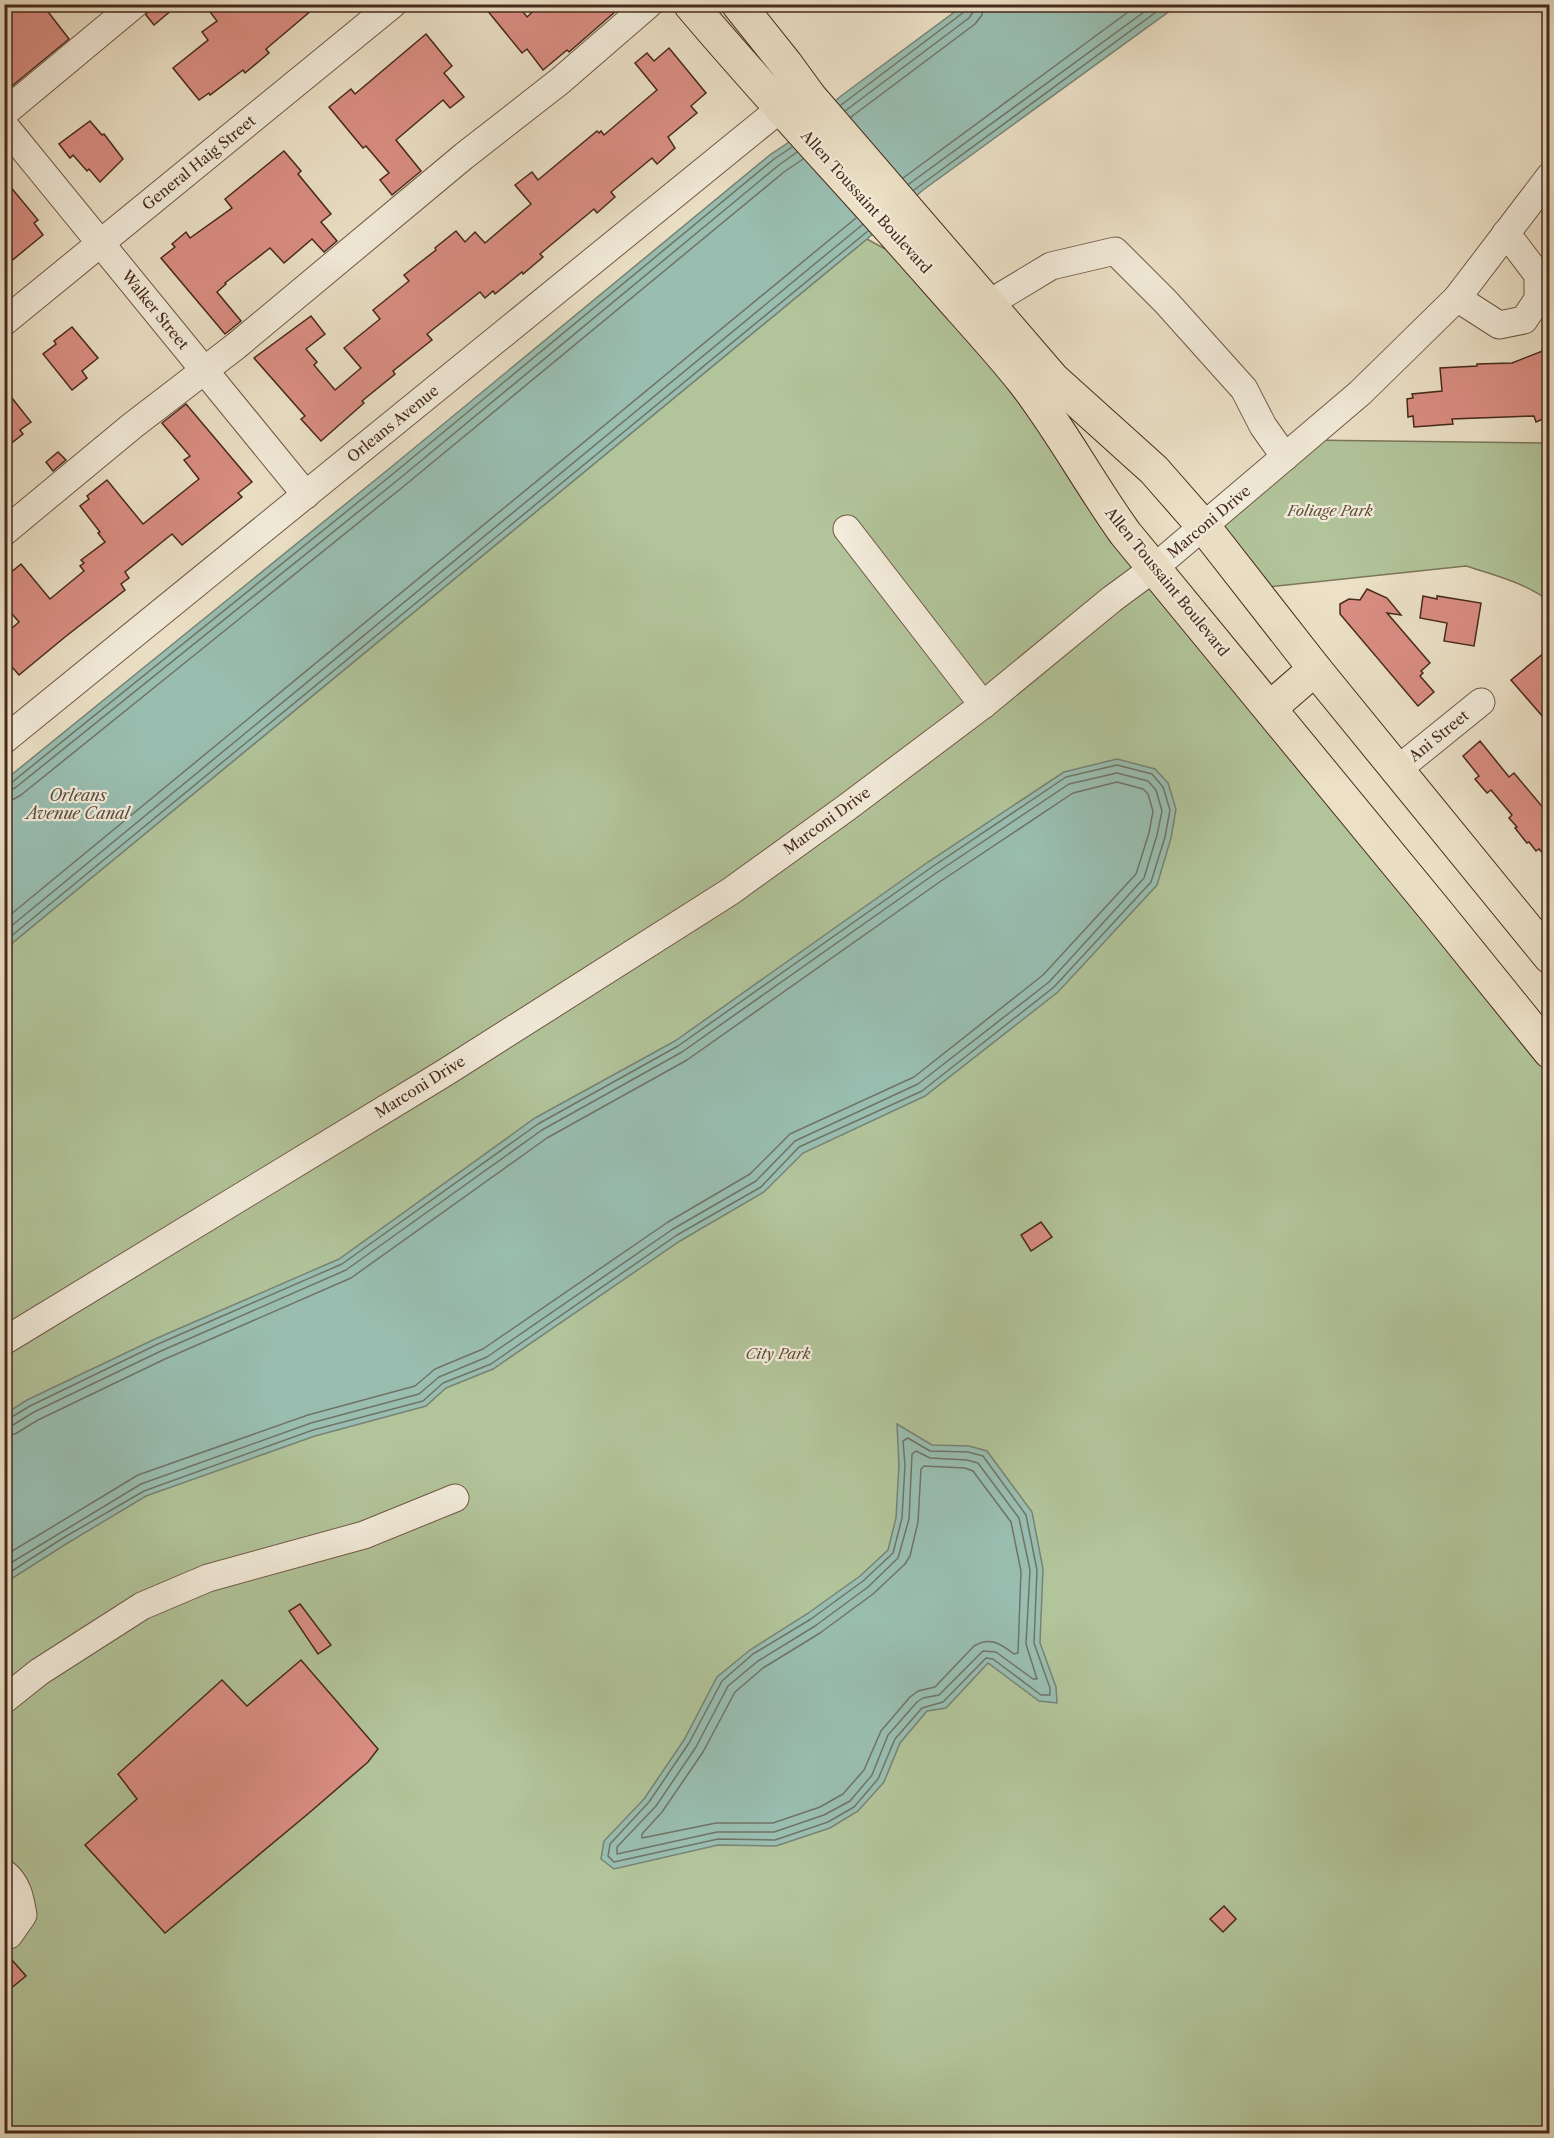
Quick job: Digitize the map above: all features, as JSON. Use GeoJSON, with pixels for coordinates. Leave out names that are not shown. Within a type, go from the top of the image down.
{"type":"FeatureCollection","features":[{"type":"Feature","properties":{"kind":"main road","name":"Allen Toussaint Boulevard"},"geometry":{"type":"LineString","coordinates":[[738,4],[786,64],[793,107]]}},
{"type":"Feature","properties":{"kind":"main road","name":"Allen Toussaint Boulevard"},"geometry":{"type":"LineString","coordinates":[[705,10],[908,230],[988,304],[1053,380],[1154,470],[1204,527],[1315,669],[1550,957]]}},
{"type":"Feature","properties":{"kind":"main road","name":"Allen Toussaint Boulevard"},"geometry":{"type":"LineString","coordinates":[[908,230],[1057,427],[1113,516],[1550,1052]]}},
{"type":"Feature","properties":{"kind":"main road"},"geometry":{"type":"LineString","coordinates":[[1270,708],[1315,669]]}},
{"type":"Feature","properties":{"kind":"street"},"geometry":{"type":"LineString","coordinates":[[4,113],[135,4]]}},
{"type":"Feature","properties":{"kind":"street","name":"General Haig Street"},"geometry":{"type":"LineString","coordinates":[[4,322],[393,4]]}},
{"type":"Feature","properties":{"kind":"street"},"geometry":{"type":"LineString","coordinates":[[4,532],[429,184],[560,81],[649,4]]}},
{"type":"Feature","properties":{"kind":"street","name":"Orleans Avenue"},"geometry":{"type":"LineString","coordinates":[[4,740],[306,495],[793,107]]}},
{"type":"Feature","properties":{"kind":"street","name":"Walker Street"},"geometry":{"type":"LineString","coordinates":[[4,125],[306,495]]}},
{"type":"Feature","properties":{"kind":"street","name":"Marconi Drive"},"geometry":{"type":"LineString","coordinates":[[4,1341],[447,1072],[730,891],[846,808],[983,705],[1204,527],[1360,393],[1457,298],[1550,176]]}},
{"type":"Feature","properties":{"kind":"street"},"geometry":{"type":"LineString","coordinates":[[1457,298],[1499,325],[1524,320],[1538,299],[1538,275],[1506,233]]}},
{"type":"Feature","properties":{"kind":"street"},"geometry":{"type":"LineString","coordinates":[[988,304],[1051,266],[1115,251],[1166,302],[1244,388],[1263,426],[1285,456]]}},
{"type":"Feature","properties":{"kind":"street"},"geometry":{"type":"LineString","coordinates":[[847,529],[983,705]]}},
{"type":"Feature","properties":{"kind":"street","name":"Ani Street"},"geometry":{"type":"LineString","coordinates":[[1397,770],[1481,702]]}},
{"type":"Feature","properties":{"kind":"street"},"geometry":{"type":"LineString","coordinates":[[4,1700],[39,1672],[142,1606],[208,1578],[364,1535],[455,1498]]}},
{"type":"Feature","properties":{"kind":"street"},"geometry":{"type":"LineString","coordinates":[[4,1873],[18,1890],[23,1915],[9,1935]]}},
{"type":"Feature","properties":{"kind":"green space","name":"City Park"},"geometry":{"type":"Polygon","coordinates":[[[867,239],[929,273],[1549,1052],[1549,2133],[5,2134],[5,949],[867,239]]]}},
{"type":"Feature","properties":{"kind":"green space","name":"Foliage Park"},"geometry":{"type":"Polygon","coordinates":[[[1304,440],[1549,443],[1549,601],[1520,584],[1466,566],[1250,589],[1204,527],[1304,440]]]}},
{"type":"Feature","properties":{"kind":"water","name":"Orleans Avenue Canal"},"geometry":{"type":"Polygon","coordinates":[[[964,5],[1178,5],[923,190],[867,239],[5,949],[5,780],[390,468],[771,154],[785,145],[841,96],[964,5]]]}},
{"type":"Feature","properties":{"kind":"water"},"geometry":{"type":"Polygon","coordinates":[[[1117,759],[1155,769],[1168,783],[1176,809],[1171,838],[1157,885],[1058,992],[925,1096],[803,1153],[764,1192],[680,1241],[493,1369],[446,1388],[426,1406],[315,1436],[146,1496],[5,1583],[5,1414],[27,1400],[155,1339],[339,1259],[535,1118],[675,1041],[928,862],[1064,772],[1117,759]]]}},
{"type":"Feature","properties":{"kind":"water"},"geometry":{"type":"Polygon","coordinates":[[[897,1424],[932,1445],[969,1446],[987,1451],[1032,1512],[1043,1569],[1040,1643],[1056,1687],[1057,1703],[1039,1701],[988,1663],[946,1708],[927,1711],[900,1743],[884,1782],[858,1811],[830,1828],[776,1846],[718,1845],[614,1869],[601,1859],[604,1841],[644,1799],[684,1740],[717,1677],[750,1650],[807,1614],[860,1576],[888,1550],[896,1518],[899,1465],[897,1424]]]}},
{"type":"Feature","properties":{"kind":"building"},"geometry":{"type":"Polygon","coordinates":[[[4,4],[42,4],[69,39],[12,86],[4,78],[4,4]]]}},
{"type":"Feature","properties":{"kind":"building"},"geometry":{"type":"Polygon","coordinates":[[[150,4],[179,4],[154,25],[146,15],[150,4]]]}},
{"type":"Feature","properties":{"kind":"building"},"geometry":{"type":"Polygon","coordinates":[[[204,4],[319,4],[266,49],[269,53],[245,73],[243,70],[210,95],[209,93],[199,100],[173,68],[208,40],[202,32],[217,21],[204,4]]]}},
{"type":"Feature","properties":{"kind":"building"},"geometry":{"type":"Polygon","coordinates":[[[482,4],[517,4],[527,17],[541,4],[624,4],[569,52],[567,50],[543,70],[527,49],[522,53],[482,4]]]}},
{"type":"Feature","properties":{"kind":"building"},"geometry":{"type":"Polygon","coordinates":[[[426,34],[452,66],[444,73],[464,97],[450,108],[443,100],[396,140],[421,171],[392,195],[380,180],[389,173],[366,146],[363,148],[329,107],[351,89],[355,94],[426,34]]]}},
{"type":"Feature","properties":{"kind":"building"},"geometry":{"type":"Polygon","coordinates":[[[669,48],[706,93],[691,106],[697,113],[668,137],[675,148],[657,164],[652,158],[611,192],[615,197],[597,213],[594,209],[540,254],[543,257],[523,274],[522,272],[495,294],[493,291],[485,298],[480,292],[427,334],[432,340],[393,371],[395,374],[362,401],[364,403],[321,441],[301,419],[305,416],[254,358],[311,316],[325,334],[306,349],[317,362],[314,365],[335,390],[361,368],[344,348],[380,319],[373,310],[409,281],[404,275],[456,231],[465,242],[475,232],[485,243],[531,204],[515,185],[532,172],[538,180],[597,131],[599,133],[601,131],[604,135],[657,90],[635,63],[647,53],[654,61],[669,48]]]}},
{"type":"Feature","properties":{"kind":"building"},"geometry":{"type":"Polygon","coordinates":[[[90,121],[102,135],[104,134],[123,159],[100,182],[73,155],[70,158],[59,144],[90,121]]]}},
{"type":"Feature","properties":{"kind":"building"},"geometry":{"type":"Polygon","coordinates":[[[284,151],[301,171],[298,174],[331,214],[321,222],[337,241],[324,252],[312,239],[284,263],[270,248],[225,283],[217,292],[241,321],[225,334],[161,258],[175,247],[172,244],[186,232],[190,238],[232,208],[225,199],[284,151]]]}},
{"type":"Feature","properties":{"kind":"building"},"geometry":{"type":"Polygon","coordinates":[[[4,179],[38,220],[34,223],[43,235],[4,267],[4,179]]]}},
{"type":"Feature","properties":{"kind":"building"},"geometry":{"type":"Polygon","coordinates":[[[72,327],[98,358],[82,371],[87,378],[72,390],[43,354],[56,344],[54,341],[72,327]]]}},
{"type":"Feature","properties":{"kind":"building"},"geometry":{"type":"Polygon","coordinates":[[[1550,348],[1550,416],[1536,422],[1534,416],[1452,419],[1453,424],[1414,427],[1413,416],[1408,417],[1407,399],[1413,398],[1412,394],[1442,391],[1440,368],[1512,363],[1550,348]]]}},
{"type":"Feature","properties":{"kind":"building"},"geometry":{"type":"Polygon","coordinates":[[[4,388],[31,422],[20,430],[23,434],[4,449],[4,388]]]}},
{"type":"Feature","properties":{"kind":"building"},"geometry":{"type":"Polygon","coordinates":[[[186,404],[252,482],[238,493],[242,497],[182,545],[172,534],[125,572],[129,578],[121,584],[125,590],[19,675],[4,658],[4,635],[19,622],[4,605],[4,578],[21,564],[50,599],[84,571],[80,566],[84,563],[81,560],[105,542],[80,506],[89,499],[87,496],[107,480],[143,524],[199,479],[184,460],[190,456],[162,423],[186,404]]]}},
{"type":"Feature","properties":{"kind":"building"},"geometry":{"type":"Polygon","coordinates":[[[58,452],[66,460],[53,471],[46,462],[58,452]]]}},
{"type":"Feature","properties":{"kind":"building"},"geometry":{"type":"Polygon","coordinates":[[[1367,589],[1387,598],[1401,615],[1387,613],[1430,663],[1421,671],[1423,673],[1420,676],[1434,692],[1418,706],[1340,614],[1340,604],[1349,599],[1360,600],[1367,589]]]}},
{"type":"Feature","properties":{"kind":"building"},"geometry":{"type":"Polygon","coordinates":[[[1423,596],[1481,603],[1474,646],[1444,641],[1447,623],[1420,618],[1423,596]]]}},
{"type":"Feature","properties":{"kind":"building"},"geometry":{"type":"Polygon","coordinates":[[[1550,648],[1550,725],[1511,680],[1550,648]]]}},
{"type":"Feature","properties":{"kind":"building"},"geometry":{"type":"Polygon","coordinates":[[[1480,741],[1509,777],[1514,773],[1550,816],[1550,861],[1539,849],[1536,851],[1529,842],[1527,843],[1509,818],[1512,815],[1491,790],[1487,793],[1475,779],[1479,776],[1463,756],[1480,741]]]}},
{"type":"Feature","properties":{"kind":"building"},"geometry":{"type":"Polygon","coordinates":[[[1041,1222],[1052,1237],[1031,1251],[1021,1235],[1041,1222]]]}},
{"type":"Feature","properties":{"kind":"building"},"geometry":{"type":"Polygon","coordinates":[[[300,1604],[331,1645],[318,1654],[289,1611],[300,1604]]]}},
{"type":"Feature","properties":{"kind":"building"},"geometry":{"type":"Polygon","coordinates":[[[301,1660],[378,1749],[368,1762],[309,1813],[165,1933],[85,1845],[137,1799],[118,1774],[222,1680],[247,1706],[301,1660]]]}},
{"type":"Feature","properties":{"kind":"building"},"geometry":{"type":"Polygon","coordinates":[[[1224,1906],[1236,1919],[1223,1932],[1210,1919],[1224,1906]]]}},
{"type":"Feature","properties":{"kind":"building"},"geometry":{"type":"Polygon","coordinates":[[[4,1951],[26,1976],[4,1994],[4,1951]]]}}]}
